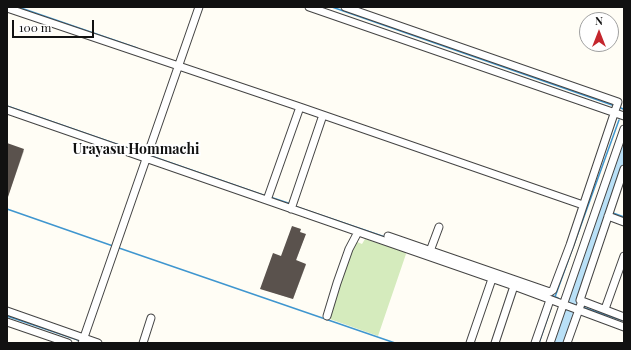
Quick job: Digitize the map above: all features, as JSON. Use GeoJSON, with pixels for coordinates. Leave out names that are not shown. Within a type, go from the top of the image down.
{"type":"FeatureCollection","features":[{"type":"Feature","properties":{"kind":"street"},"geometry":{"type":"LineString","coordinates":[[83,341],[199,7]]}},
{"type":"Feature","properties":{"kind":"street"},"geometry":{"type":"LineString","coordinates":[[309,7],[618,105]]}},
{"type":"Feature","properties":{"kind":"street"},"geometry":{"type":"LineString","coordinates":[[345,7],[618,105],[624,116]]}},
{"type":"Feature","properties":{"kind":"street"},"geometry":{"type":"LineString","coordinates":[[7,8],[323,115],[584,207],[595,214]]}},
{"type":"Feature","properties":{"kind":"street"},"geometry":{"type":"LineString","coordinates":[[535,343],[552,290],[572,246],[618,105]]}},
{"type":"Feature","properties":{"kind":"street"},"geometry":{"type":"LineString","coordinates":[[268,198],[300,107]]}},
{"type":"Feature","properties":{"kind":"street"},"geometry":{"type":"LineString","coordinates":[[7,110],[292,206],[358,232],[431,254],[550,296],[565,305],[605,309],[624,317]]}},
{"type":"Feature","properties":{"kind":"street"},"geometry":{"type":"LineString","coordinates":[[292,206],[323,115]]}},
{"type":"Feature","properties":{"kind":"street"},"geometry":{"type":"LineString","coordinates":[[550,343],[565,305],[624,130]]}},
{"type":"Feature","properties":{"kind":"street"},"geometry":{"type":"LineString","coordinates":[[567,343],[624,169]]}},
{"type":"Feature","properties":{"kind":"street"},"geometry":{"type":"LineString","coordinates":[[608,216],[624,222]]}},
{"type":"Feature","properties":{"kind":"street"},"geometry":{"type":"LineString","coordinates":[[431,254],[439,226]]}},
{"type":"Feature","properties":{"kind":"street"},"geometry":{"type":"LineString","coordinates":[[326,316],[349,249],[358,232]]}},
{"type":"Feature","properties":{"kind":"street"},"geometry":{"type":"LineString","coordinates":[[388,236],[401,244]]}},
{"type":"Feature","properties":{"kind":"street"},"geometry":{"type":"LineString","coordinates":[[572,246],[583,250]]}},
{"type":"Feature","properties":{"kind":"street"},"geometry":{"type":"LineString","coordinates":[[605,309],[624,256]]}},
{"type":"Feature","properties":{"kind":"street"},"geometry":{"type":"LineString","coordinates":[[495,277],[514,286],[550,296]]}},
{"type":"Feature","properties":{"kind":"street"},"geometry":{"type":"LineString","coordinates":[[470,343],[495,277]]}},
{"type":"Feature","properties":{"kind":"street"},"geometry":{"type":"LineString","coordinates":[[495,343],[514,286]]}},
{"type":"Feature","properties":{"kind":"street"},"geometry":{"type":"LineString","coordinates":[[579,306],[624,327]]}},
{"type":"Feature","properties":{"kind":"street"},"geometry":{"type":"LineString","coordinates":[[7,311],[83,341],[98,343]]}},
{"type":"Feature","properties":{"kind":"street"},"geometry":{"type":"LineString","coordinates":[[142,343],[151,318]]}},
{"type":"Feature","properties":{"kind":"street"},"geometry":{"type":"LineString","coordinates":[[7,322],[50,340],[68,343]]}},
{"type":"Feature","properties":{"kind":"green space"},"geometry":{"type":"Polygon","coordinates":[[[365,239],[405,252],[406,254],[378,336],[327,318],[355,241],[362,244],[365,239]]]}},
{"type":"Feature","properties":{"kind":"building"},"geometry":{"type":"Polygon","coordinates":[[[7,143],[24,149],[8,197],[7,197],[7,143]]]}},
{"type":"Feature","properties":{"kind":"building"},"geometry":{"type":"Polygon","coordinates":[[[292,226],[301,229],[300,232],[306,234],[296,260],[306,264],[293,299],[260,289],[273,253],[281,256],[292,226]]]}},
{"type":"Feature","properties":{"kind":"waterway"},"geometry":{"type":"LineString","coordinates":[[18,7],[137,48]]}},
{"type":"Feature","properties":{"kind":"waterway"},"geometry":{"type":"LineString","coordinates":[[332,7],[615,106]]}},
{"type":"Feature","properties":{"kind":"waterway"},"geometry":{"type":"LineString","coordinates":[[7,106],[145,154]]}},
{"type":"Feature","properties":{"kind":"waterway"},"geometry":{"type":"LineString","coordinates":[[619,107],[623,109]]}},
{"type":"Feature","properties":{"kind":"waterway"},"geometry":{"type":"LineString","coordinates":[[555,297],[619,120]]}},
{"type":"Feature","properties":{"kind":"waterway"},"geometry":{"type":"LineString","coordinates":[[558,343],[624,151]]}},
{"type":"Feature","properties":{"kind":"waterway"},"geometry":{"type":"LineString","coordinates":[[151,156],[266,196]]}},
{"type":"Feature","properties":{"kind":"waterway"},"geometry":{"type":"LineString","coordinates":[[270,197],[291,204]]}},
{"type":"Feature","properties":{"kind":"waterway"},"geometry":{"type":"LineString","coordinates":[[294,206],[385,237]]}},
{"type":"Feature","properties":{"kind":"waterway"},"geometry":{"type":"LineString","coordinates":[[7,209],[113,246]]}},
{"type":"Feature","properties":{"kind":"waterway"},"geometry":{"type":"LineString","coordinates":[[613,213],[624,217]]}},
{"type":"Feature","properties":{"kind":"waterway"},"geometry":{"type":"LineString","coordinates":[[119,248],[395,343]]}},
{"type":"Feature","properties":{"kind":"waterway"},"geometry":{"type":"LineString","coordinates":[[551,295],[558,298]]}},
{"type":"Feature","properties":{"kind":"waterway"},"geometry":{"type":"LineString","coordinates":[[569,302],[579,306]]}},
{"type":"Feature","properties":{"kind":"waterway"},"geometry":{"type":"LineString","coordinates":[[582,307],[624,321]]}},
{"type":"Feature","properties":{"kind":"waterway"},"geometry":{"type":"LineString","coordinates":[[539,343],[551,308]]}},
{"type":"Feature","properties":{"kind":"waterway"},"geometry":{"type":"LineString","coordinates":[[7,316],[81,341]]}},
{"type":"Feature","properties":{"kind":"district","name":"Urayasu Hommachi"},"geometry":{"type":"Point","coordinates":[136,150]}}]}
